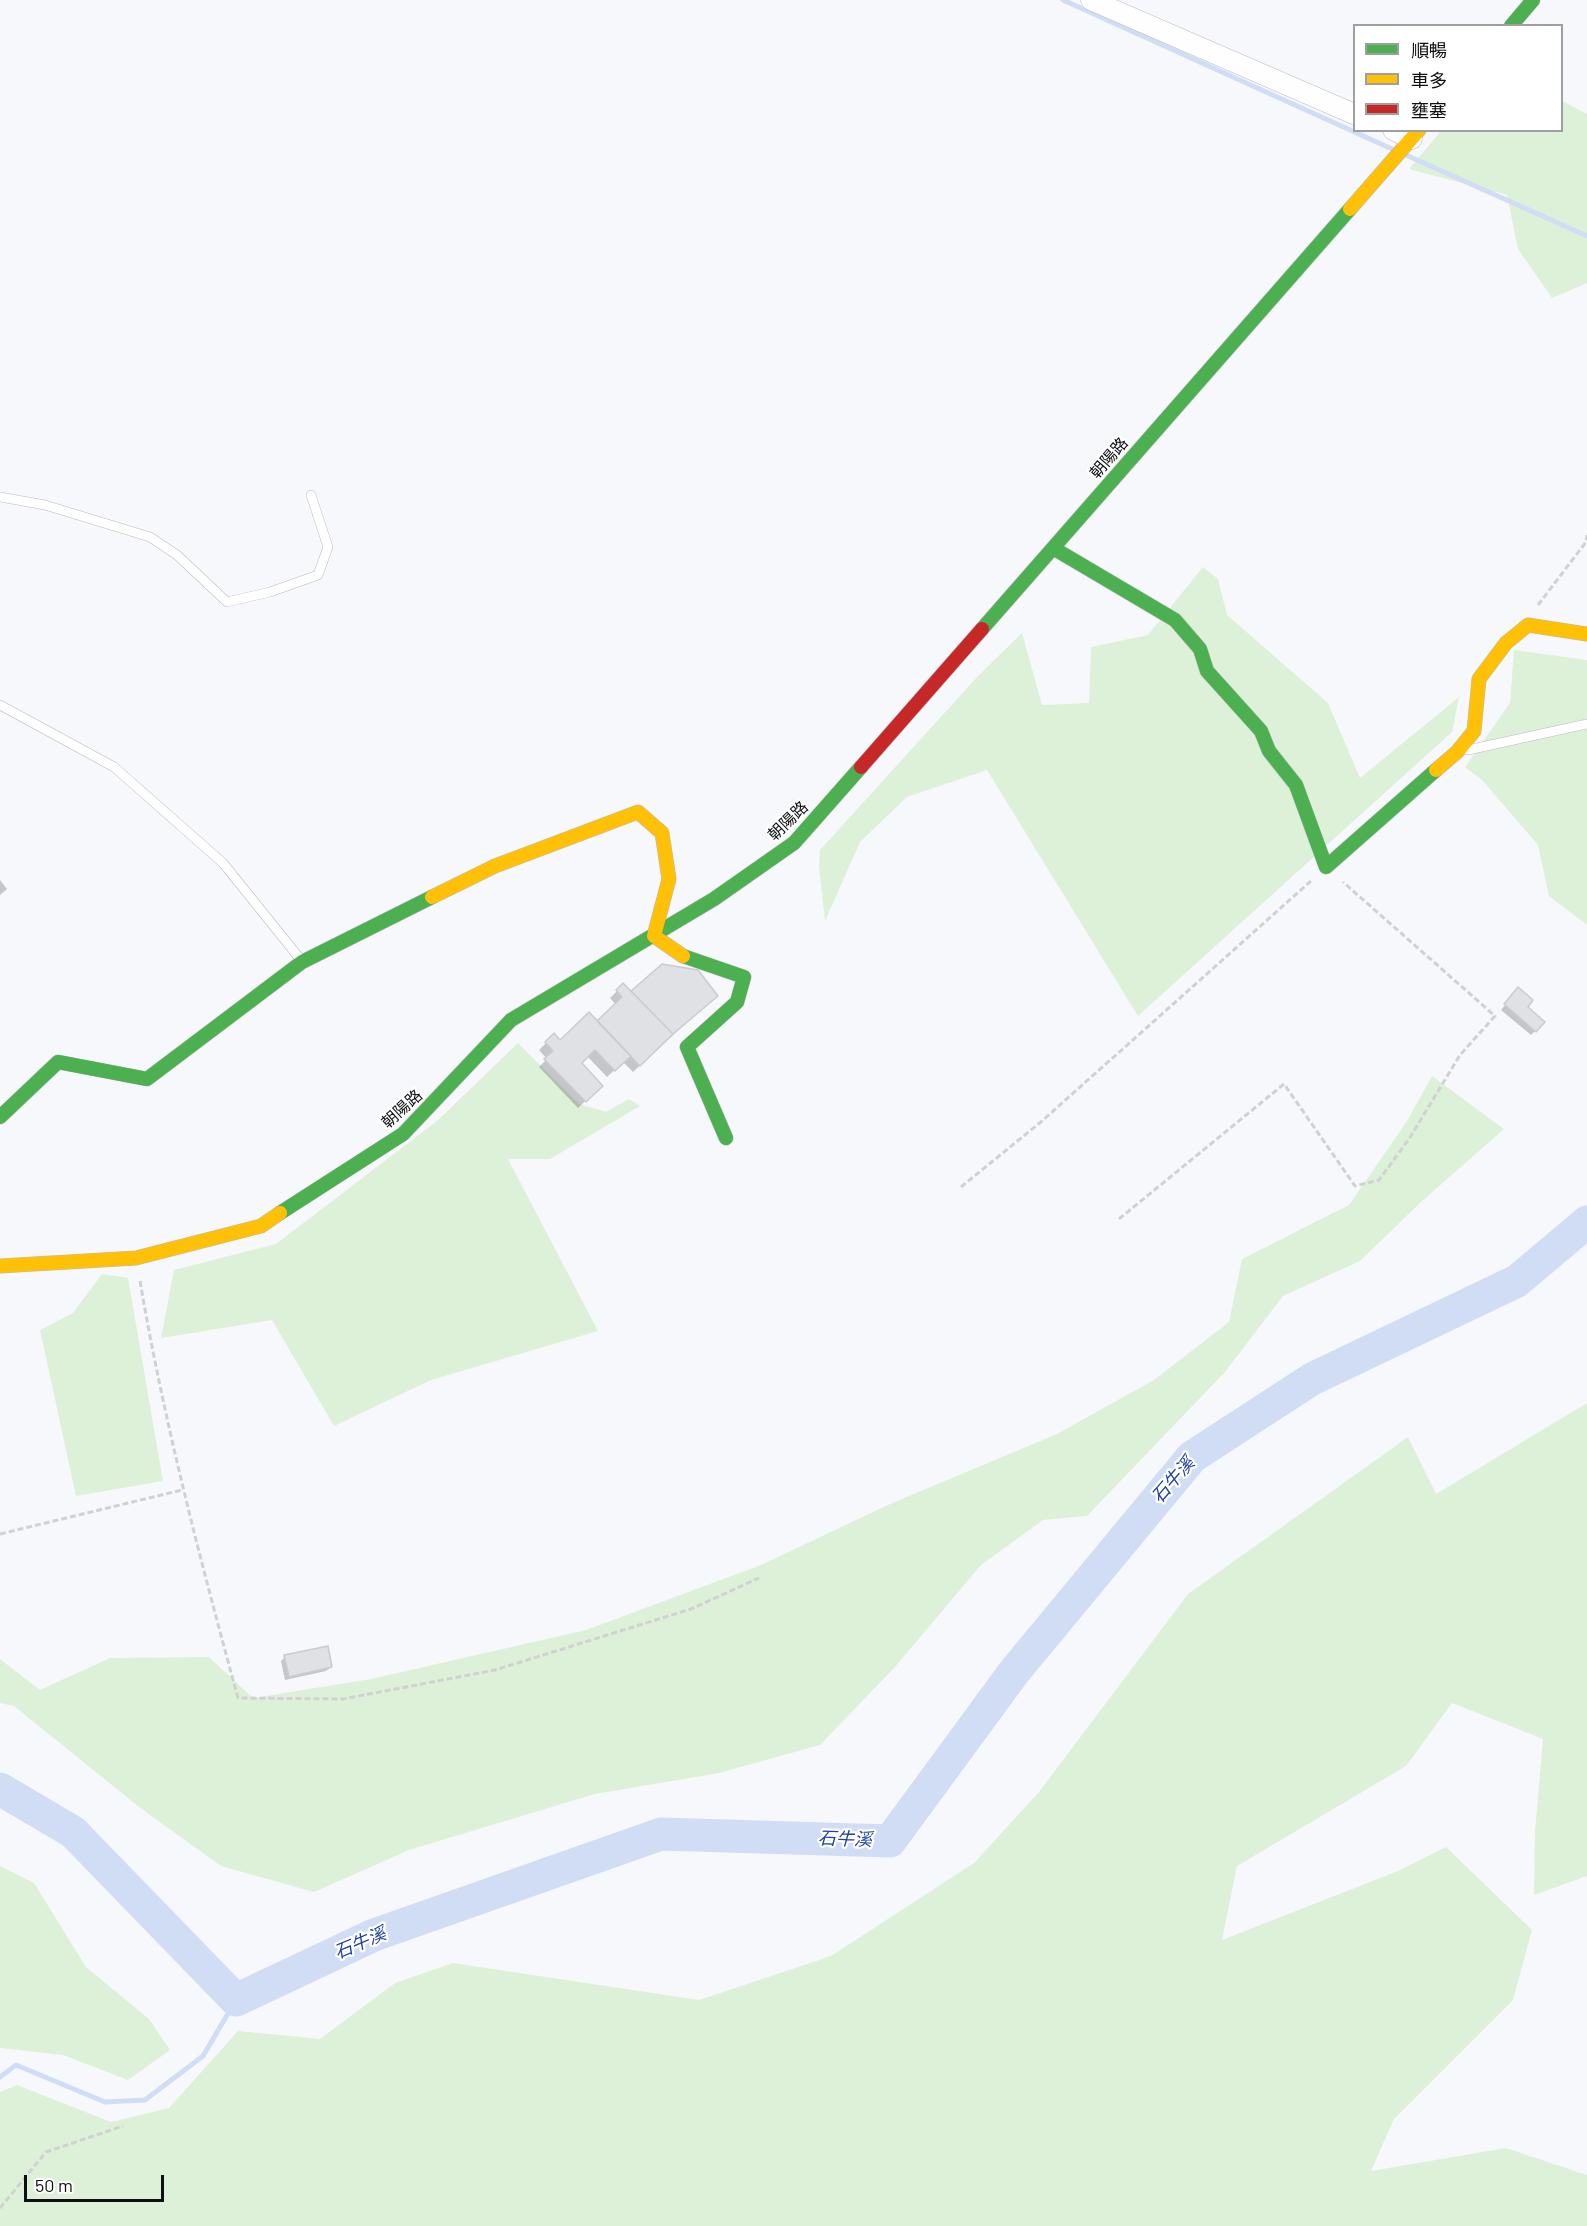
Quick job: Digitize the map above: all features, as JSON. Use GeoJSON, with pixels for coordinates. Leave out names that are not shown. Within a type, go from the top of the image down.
{"type":"FeatureCollection","features":[{"type":"Feature","properties":{"kind":"street"},"geometry":{"type":"LineString","coordinates":[[1091,0],[1353,114]]}},
{"type":"Feature","properties":{"kind":"street"},"geometry":{"type":"LineString","coordinates":[[1513,24],[1533,0]]}},
{"type":"Feature","properties":{"kind":"street","name":"朝陽路"},"geometry":{"type":"LineString","coordinates":[[0,1266],[136,1258],[261,1226],[362,1158],[403,1134],[511,1020],[714,899],[794,843],[1415,135]]}},
{"type":"Feature","properties":{"kind":"street"},"geometry":{"type":"LineString","coordinates":[[1053,548],[1175,620],[1200,649],[1207,671],[1261,731],[1269,752],[1296,785],[1326,867],[1457,752],[1474,731],[1479,680],[1506,644],[1528,625],[1587,634]]}},
{"type":"Feature","properties":{"kind":"street"},"geometry":{"type":"LineString","coordinates":[[0,1117],[58,1062],[147,1079],[302,962],[495,866],[638,812],[662,832],[669,879],[654,936],[683,956],[744,977],[737,1002],[687,1047],[726,1138]]}},
{"type":"Feature","properties":{"kind":"lane"},"geometry":{"type":"LineString","coordinates":[[0,497],[45,505],[150,537],[177,555],[227,602],[270,592],[318,575],[328,547],[311,495]]}},
{"type":"Feature","properties":{"kind":"lane"},"geometry":{"type":"LineString","coordinates":[[0,705],[114,766],[223,863],[302,962]]}},
{"type":"Feature","properties":{"kind":"lane"},"geometry":{"type":"LineString","coordinates":[[1457,752],[1587,724]]}},
{"type":"Feature","properties":{"kind":"path"},"geometry":{"type":"LineString","coordinates":[[1528,625],[1540,599],[1586,542],[1587,535]]}},
{"type":"Feature","properties":{"kind":"path"},"geometry":{"type":"LineString","coordinates":[[961,1187],[1050,1114],[1326,867],[1495,1016],[1460,1054],[1409,1139],[1379,1180],[1355,1186],[1284,1084],[1119,1219]]}},
{"type":"Feature","properties":{"kind":"path"},"geometry":{"type":"LineString","coordinates":[[136,1258],[156,1375],[182,1490],[238,1698],[343,1699],[495,1670],[691,1609],[759,1578]]}},
{"type":"Feature","properties":{"kind":"path"},"geometry":{"type":"LineString","coordinates":[[0,1534],[182,1490]]}},
{"type":"Feature","properties":{"kind":"path"},"geometry":{"type":"LineString","coordinates":[[0,2208],[46,2152],[123,2126]]}},
{"type":"Feature","properties":{"kind":"green space"},"geometry":{"type":"Polygon","coordinates":[[[1563,102],[1587,114],[1587,283],[1552,298],[1518,249],[1507,195],[1409,169],[1440,132],[1563,132],[1563,102]]]}},
{"type":"Feature","properties":{"kind":"green space"},"geometry":{"type":"Polygon","coordinates":[[[1203,567],[1218,579],[1227,615],[1328,703],[1360,778],[1459,697],[1452,732],[1138,1016],[987,770],[907,797],[860,842],[825,921],[819,866],[820,850],[978,676],[1022,633],[1042,705],[1089,703],[1091,647],[1148,635],[1203,567]]]}},
{"type":"Feature","properties":{"kind":"green space"},"geometry":{"type":"Polygon","coordinates":[[[1514,650],[1587,660],[1587,925],[1549,896],[1538,845],[1482,780],[1465,767],[1510,703],[1514,650]]]}},
{"type":"Feature","properties":{"kind":"green space"},"geometry":{"type":"Polygon","coordinates":[[[518,1043],[579,1104],[606,1112],[629,1099],[640,1106],[550,1159],[508,1159],[598,1331],[431,1380],[334,1426],[272,1320],[161,1338],[174,1270],[276,1244],[437,1121],[518,1043]]]}},
{"type":"Feature","properties":{"kind":"green space"},"geometry":{"type":"Polygon","coordinates":[[[1432,1076],[1504,1129],[1421,1202],[1360,1261],[1283,1296],[1225,1372],[1087,1516],[1043,1520],[981,1565],[895,1667],[820,1745],[719,1773],[595,1794],[409,1850],[314,1892],[221,1866],[139,1807],[14,1706],[0,1703],[0,1659],[40,1690],[110,1658],[209,1657],[253,1698],[371,1679],[586,1630],[761,1565],[890,1504],[1057,1434],[1154,1380],[1229,1322],[1242,1259],[1349,1205],[1407,1121],[1432,1076]]]}},
{"type":"Feature","properties":{"kind":"green space"},"geometry":{"type":"Polygon","coordinates":[[[102,1274],[128,1278],[163,1481],[76,1496],[40,1330],[73,1313],[102,1274]]]}},
{"type":"Feature","properties":{"kind":"green space"},"geometry":{"type":"Polygon","coordinates":[[[1587,1403],[1587,1876],[1534,1895],[1535,1832],[1543,1739],[1452,1703],[1406,1766],[1237,1866],[1222,1940],[1398,1871],[1446,1847],[1532,1930],[1513,2000],[1394,2119],[1371,2171],[1506,2148],[1587,2175],[1587,2226],[0,2226],[0,2092],[17,2085],[111,2122],[169,2108],[238,2031],[320,2039],[395,1983],[453,1963],[699,2000],[831,1956],[974,1863],[1039,1792],[1188,1594],[1408,1437],[1436,1494],[1587,1403]]]}},
{"type":"Feature","properties":{"kind":"green space"},"geometry":{"type":"Polygon","coordinates":[[[0,1866],[34,1883],[86,1967],[149,2019],[170,2050],[128,2080],[63,2055],[0,2048],[0,1866]]]}},
{"type":"Feature","properties":{"kind":"building"},"geometry":{"type":"Polygon","coordinates":[[[662,964],[698,970],[718,996],[673,1034],[631,991],[662,964]]]}},
{"type":"Feature","properties":{"kind":"building"},"geometry":{"type":"Polygon","coordinates":[[[623,983],[673,1034],[640,1066],[597,1021],[622,997],[616,990],[623,983]]]}},
{"type":"Feature","properties":{"kind":"building"},"geometry":{"type":"Polygon","coordinates":[[[1518,987],[1533,1000],[1528,1007],[1545,1022],[1536,1032],[1504,1004],[1518,987]]]}},
{"type":"Feature","properties":{"kind":"building"},"geometry":{"type":"Polygon","coordinates":[[[589,1012],[631,1056],[615,1071],[595,1050],[582,1063],[603,1086],[586,1102],[544,1059],[553,1051],[545,1042],[554,1033],[560,1040],[589,1012]]]}},
{"type":"Feature","properties":{"kind":"building"},"geometry":{"type":"Polygon","coordinates":[[[328,1646],[332,1667],[289,1677],[284,1655],[328,1646]]]}},
{"type":"Feature","properties":{"kind":"waterway"},"geometry":{"type":"LineString","coordinates":[[1063,0],[1353,131]]}},
{"type":"Feature","properties":{"kind":"waterway"},"geometry":{"type":"LineString","coordinates":[[1354,132],[1392,149]]}},
{"type":"Feature","properties":{"kind":"waterway"},"geometry":{"type":"LineString","coordinates":[[1406,155],[1587,236]]}},
{"type":"Feature","properties":{"kind":"waterway","name":"石牛溪"},"geometry":{"type":"LineString","coordinates":[[0,1789],[73,1832],[236,2000],[374,1935],[661,1834],[890,1841],[1014,1672],[1192,1457],[1312,1379],[1517,1281],[1587,1222]]}},
{"type":"Feature","properties":{"kind":"waterway"},"geometry":{"type":"LineString","coordinates":[[0,2077],[16,2065],[105,2102],[145,2100],[203,2056],[236,2000]]}},
{"type":"Feature","properties":{"kind":"traffic: fast"},"geometry":{"type":"LineString","coordinates":[[1513,24],[1533,0]]}},
{"type":"Feature","properties":{"kind":"traffic: fast"},"geometry":{"type":"LineString","coordinates":[[982,629],[1350,209]]}},
{"type":"Feature","properties":{"kind":"traffic: fast"},"geometry":{"type":"LineString","coordinates":[[1053,548],[1175,620],[1200,649],[1207,671],[1261,731],[1269,751],[1296,785],[1326,867],[1436,770]]}},
{"type":"Feature","properties":{"kind":"traffic: fast"},"geometry":{"type":"LineString","coordinates":[[280,1213],[403,1134],[511,1020],[714,899],[794,843],[861,767]]}},
{"type":"Feature","properties":{"kind":"traffic: fast"},"geometry":{"type":"LineString","coordinates":[[0,1117],[58,1062],[147,1079],[302,962],[432,897]]}},
{"type":"Feature","properties":{"kind":"traffic: fast"},"geometry":{"type":"LineString","coordinates":[[683,956],[744,977],[737,1002],[687,1047],[726,1138]]}},
{"type":"Feature","properties":{"kind":"traffic: slow"},"geometry":{"type":"LineString","coordinates":[[1350,209],[1417,132]]}},
{"type":"Feature","properties":{"kind":"traffic: slow"},"geometry":{"type":"LineString","coordinates":[[1436,770],[1457,752],[1474,731],[1479,679],[1506,643],[1528,625],[1587,634]]}},
{"type":"Feature","properties":{"kind":"traffic: slow"},"geometry":{"type":"LineString","coordinates":[[432,897],[495,866],[638,812],[662,833],[669,879],[654,936],[683,956]]}},
{"type":"Feature","properties":{"kind":"traffic: slow"},"geometry":{"type":"LineString","coordinates":[[0,1266],[136,1258],[261,1226],[280,1213]]}},
{"type":"Feature","properties":{"kind":"traffic: jam"},"geometry":{"type":"LineString","coordinates":[[861,767],[982,629]]}}]}
